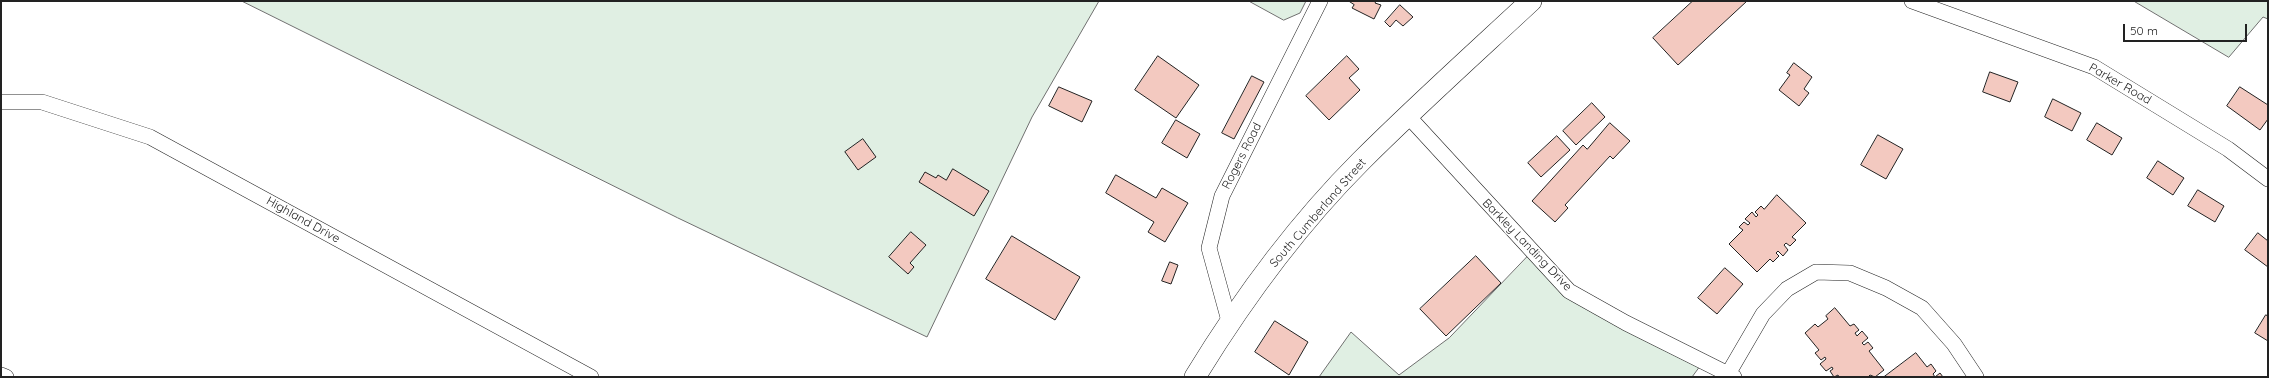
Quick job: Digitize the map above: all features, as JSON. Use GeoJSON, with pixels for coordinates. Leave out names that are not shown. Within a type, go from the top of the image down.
{"type":"FeatureCollection","features":[{"type":"Feature","properties":{"kind":"main road","name":"South Cumberland Street"},"geometry":{"type":"LineString","coordinates":[[1195,377],[1229,321],[1330,195],[1360,162],[1531,1]]}},
{"type":"Feature","properties":{"kind":"street","name":"Rogers Road"},"geometry":{"type":"LineString","coordinates":[[1229,321],[1209,248],[1222,196],[1320,1]]}},
{"type":"Feature","properties":{"kind":"street","name":"Parker Road"},"geometry":{"type":"LineString","coordinates":[[1912,1],[2094,67],[2228,149],[2268,179]]}},
{"type":"Feature","properties":{"kind":"street","name":"Highland Drive"},"geometry":{"type":"LineString","coordinates":[[1,102],[42,102],[150,137],[591,377]]}},
{"type":"Feature","properties":{"kind":"street","name":"Barkley Landing Drive"},"geometry":{"type":"LineString","coordinates":[[1408,116],[1569,291],[1626,323],[1731,376]]}},
{"type":"Feature","properties":{"kind":"street"},"geometry":{"type":"LineString","coordinates":[[1731,376],[1762,314],[1786,289],[1816,272],[1850,273],[1886,288],[1922,308],[1954,344],[1976,377]]}},
{"type":"Feature","properties":{"kind":"street"},"geometry":{"type":"LineString","coordinates":[[1,375],[6,377]]}},
{"type":"Feature","properties":{"kind":"green space"},"geometry":{"type":"Polygon","coordinates":[[[242,1],[1099,1],[1032,117],[927,337],[678,218],[242,1]]]}},
{"type":"Feature","properties":{"kind":"green space"},"geometry":{"type":"Polygon","coordinates":[[[1249,1],[1306,1],[1300,13],[1284,20],[1249,1]]]}},
{"type":"Feature","properties":{"kind":"green space"},"geometry":{"type":"Polygon","coordinates":[[[2134,1],[2268,1],[2268,19],[2263,17],[2229,57],[2134,1]]]}},
{"type":"Feature","properties":{"kind":"green space"},"geometry":{"type":"Polygon","coordinates":[[[1532,252],[1569,291],[1703,362],[1692,377],[1319,377],[1351,332],[1399,375],[1449,338],[1532,252]]]}},
{"type":"Feature","properties":{"kind":"building"},"geometry":{"type":"Polygon","coordinates":[[[1349,1],[1376,1],[1375,3],[1381,5],[1374,19],[1352,8],[1354,5],[1349,1]]]}},
{"type":"Feature","properties":{"kind":"building"},"geometry":{"type":"Polygon","coordinates":[[[1693,1],[1747,1],[1678,65],[1653,38],[1693,1]]]}},
{"type":"Feature","properties":{"kind":"building"},"geometry":{"type":"Polygon","coordinates":[[[1400,5],[1413,17],[1403,26],[1396,20],[1390,27],[1385,22],[1400,5]]]}},
{"type":"Feature","properties":{"kind":"building"},"geometry":{"type":"Polygon","coordinates":[[[1158,56],[1199,85],[1176,118],[1135,90],[1158,56]]]}},
{"type":"Feature","properties":{"kind":"building"},"geometry":{"type":"Polygon","coordinates":[[[1347,56],[1359,69],[1349,78],[1360,90],[1329,120],[1306,96],[1347,56]]]}},
{"type":"Feature","properties":{"kind":"building"},"geometry":{"type":"Polygon","coordinates":[[[1794,63],[1812,77],[1804,89],[1809,93],[1799,106],[1779,90],[1790,75],[1787,73],[1794,63]]]}},
{"type":"Feature","properties":{"kind":"building"},"geometry":{"type":"Polygon","coordinates":[[[1990,72],[2018,82],[2010,102],[1983,92],[1990,72]]]}},
{"type":"Feature","properties":{"kind":"building"},"geometry":{"type":"Polygon","coordinates":[[[1252,76],[1264,82],[1234,139],[1222,133],[1252,76]]]}},
{"type":"Feature","properties":{"kind":"building"},"geometry":{"type":"Polygon","coordinates":[[[1059,87],[1092,101],[1082,122],[1049,106],[1059,87]]]}},
{"type":"Feature","properties":{"kind":"building"},"geometry":{"type":"Polygon","coordinates":[[[2240,87],[2268,105],[2268,119],[2260,130],[2227,106],[2240,87]]]}},
{"type":"Feature","properties":{"kind":"building"},"geometry":{"type":"Polygon","coordinates":[[[2053,99],[2081,113],[2072,131],[2045,117],[2053,99]]]}},
{"type":"Feature","properties":{"kind":"building"},"geometry":{"type":"Polygon","coordinates":[[[1592,103],[1605,117],[1576,145],[1563,131],[1592,103]]]}},
{"type":"Feature","properties":{"kind":"building"},"geometry":{"type":"Polygon","coordinates":[[[1176,120],[1200,134],[1187,158],[1162,143],[1176,120]]]}},
{"type":"Feature","properties":{"kind":"building"},"geometry":{"type":"Polygon","coordinates":[[[1610,123],[1630,141],[1613,159],[1610,156],[1565,205],[1568,208],[1555,222],[1532,201],[1583,145],[1587,149],[1610,123]]]}},
{"type":"Feature","properties":{"kind":"building"},"geometry":{"type":"Polygon","coordinates":[[[2097,123],[2122,138],[2112,155],[2087,140],[2097,123]]]}},
{"type":"Feature","properties":{"kind":"building"},"geometry":{"type":"Polygon","coordinates":[[[1878,135],[1903,149],[1886,179],[1861,165],[1878,135]]]}},
{"type":"Feature","properties":{"kind":"building"},"geometry":{"type":"Polygon","coordinates":[[[1557,136],[1570,150],[1541,177],[1528,163],[1557,136]]]}},
{"type":"Feature","properties":{"kind":"building"},"geometry":{"type":"Polygon","coordinates":[[[863,139],[876,157],[858,170],[845,152],[863,139]]]}},
{"type":"Feature","properties":{"kind":"building"},"geometry":{"type":"Polygon","coordinates":[[[2158,161],[2184,178],[2173,195],[2147,178],[2158,161]]]}},
{"type":"Feature","properties":{"kind":"building"},"geometry":{"type":"Polygon","coordinates":[[[953,169],[989,191],[974,216],[919,182],[925,172],[936,178],[938,175],[946,180],[953,169]]]}},
{"type":"Feature","properties":{"kind":"building"},"geometry":{"type":"Polygon","coordinates":[[[1116,175],[1156,198],[1162,188],[1188,203],[1165,242],[1148,232],[1154,222],[1106,193],[1116,175]]]}},
{"type":"Feature","properties":{"kind":"building"},"geometry":{"type":"Polygon","coordinates":[[[2198,190],[2224,206],[2215,222],[2188,206],[2198,190]]]}},
{"type":"Feature","properties":{"kind":"building"},"geometry":{"type":"Polygon","coordinates":[[[1777,195],[1806,223],[1792,237],[1796,240],[1790,246],[1786,243],[1784,245],[1788,250],[1783,256],[1778,251],[1776,253],[1779,256],[1773,262],[1770,259],[1757,272],[1729,244],[1743,230],[1739,227],[1744,222],[1748,225],[1750,223],[1745,219],[1752,212],[1756,217],[1758,215],[1755,212],[1761,206],[1764,209],[1777,195]]]}},
{"type":"Feature","properties":{"kind":"building"},"geometry":{"type":"Polygon","coordinates":[[[911,232],[926,245],[910,263],[914,267],[908,274],[889,257],[911,232]]]}},
{"type":"Feature","properties":{"kind":"building"},"geometry":{"type":"Polygon","coordinates":[[[2258,233],[2268,241],[2268,267],[2245,250],[2258,233]]]}},
{"type":"Feature","properties":{"kind":"building"},"geometry":{"type":"Polygon","coordinates":[[[1012,236],[1080,277],[1055,320],[986,279],[1012,236]]]}},
{"type":"Feature","properties":{"kind":"building"},"geometry":{"type":"Polygon","coordinates":[[[1476,256],[1501,283],[1446,336],[1420,309],[1476,256]]]}},
{"type":"Feature","properties":{"kind":"building"},"geometry":{"type":"Polygon","coordinates":[[[1170,262],[1178,265],[1171,284],[1162,281],[1170,262]]]}},
{"type":"Feature","properties":{"kind":"building"},"geometry":{"type":"Polygon","coordinates":[[[1725,268],[1743,284],[1717,314],[1698,298],[1725,268]]]}},
{"type":"Feature","properties":{"kind":"building"},"geometry":{"type":"Polygon","coordinates":[[[1835,308],[1850,326],[1854,324],[1859,330],[1855,333],[1857,336],[1862,331],[1868,338],[1862,343],[1864,345],[1868,342],[1873,348],[1869,351],[1884,370],[1875,377],[1870,375],[1868,377],[1839,377],[1838,375],[1834,377],[1830,371],[1833,369],[1832,367],[1826,371],[1820,364],[1826,359],[1825,357],[1821,360],[1815,353],[1819,350],[1805,333],[1815,324],[1818,327],[1828,319],[1826,316],[1835,308]]]}},
{"type":"Feature","properties":{"kind":"building"},"geometry":{"type":"Polygon","coordinates":[[[2266,315],[2268,316],[2268,341],[2255,333],[2266,315]]]}},
{"type":"Feature","properties":{"kind":"building"},"geometry":{"type":"Polygon","coordinates":[[[1275,321],[1308,342],[1289,375],[1255,352],[1275,321]]]}},
{"type":"Feature","properties":{"kind":"building"},"geometry":{"type":"Polygon","coordinates":[[[1916,353],[1927,367],[1931,364],[1936,371],[1933,374],[1935,377],[1884,377],[1916,353]]]}},
{"type":"Feature","properties":{"kind":"building"},"geometry":{"type":"Polygon","coordinates":[[[1940,373],[1943,377],[1935,377],[1940,373]]]}}]}
